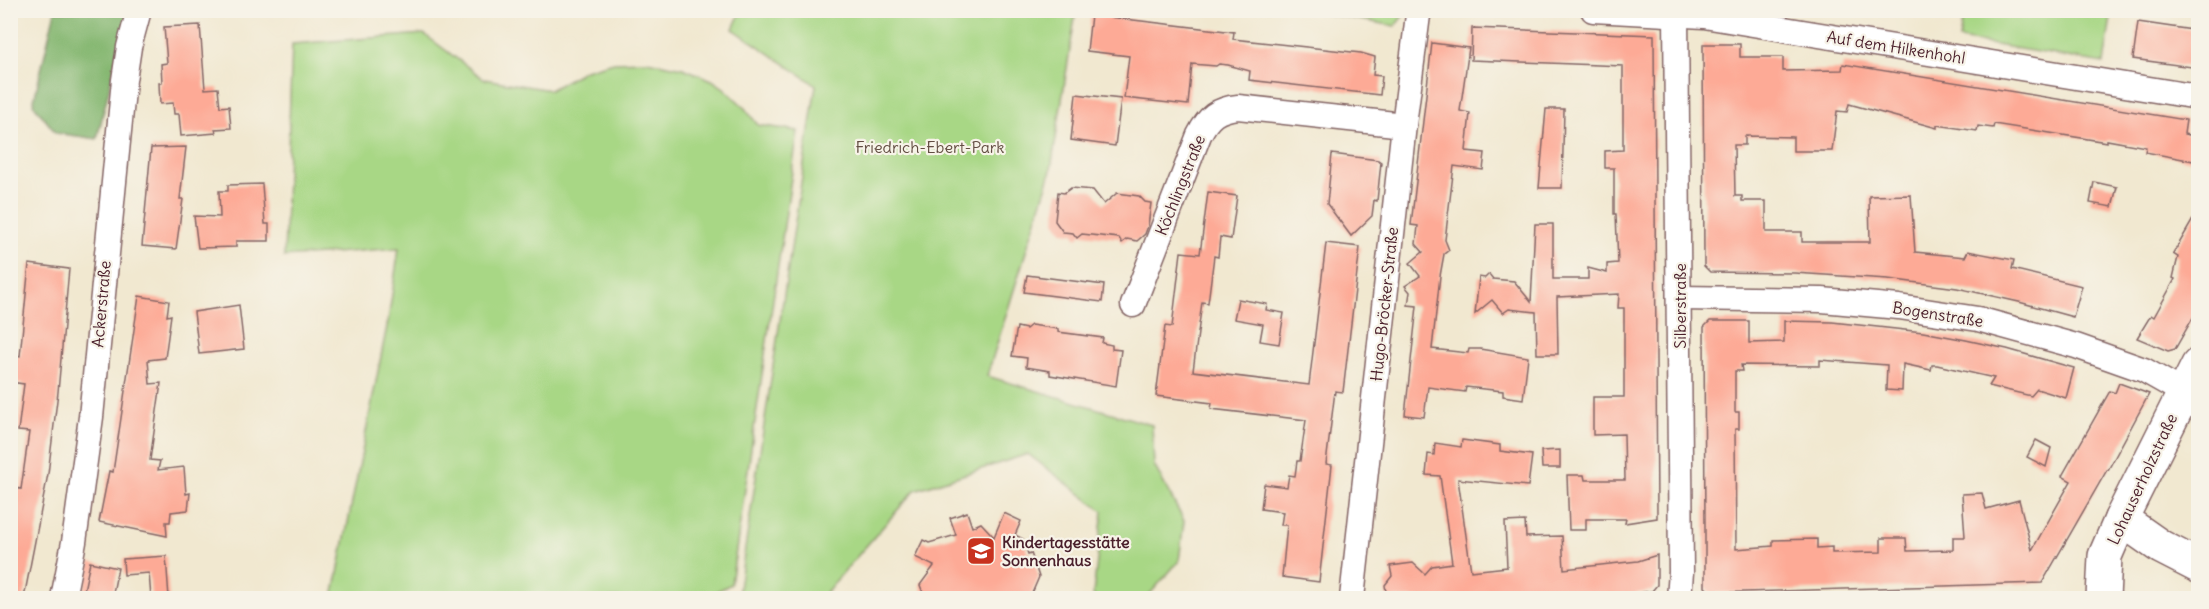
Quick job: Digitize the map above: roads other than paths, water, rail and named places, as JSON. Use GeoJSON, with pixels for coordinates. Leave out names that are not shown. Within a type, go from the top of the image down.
{"type":"FeatureCollection","features":[{"type":"Feature","properties":{"kind":"street","name":"Ackerstraße"},"geometry":{"type":"LineString","coordinates":[[63,598],[74,542],[91,417],[124,80],[129,47],[139,10]]}},
{"type":"Feature","properties":{"kind":"street","name":"Hugo-Bröcker-Straße"},"geometry":{"type":"LineString","coordinates":[[1352,598],[1404,125],[1418,15],[1421,10]]}},
{"type":"Feature","properties":{"kind":"street","name":"Auf dem Hilkenhohl"},"geometry":{"type":"LineString","coordinates":[[1600,11],[1676,14],[1922,51],[2199,97]]}},
{"type":"Feature","properties":{"kind":"street","name":"Silberstraße"},"geometry":{"type":"LineString","coordinates":[[1676,14],[1680,298],[1681,572],[1679,598]]}},
{"type":"Feature","properties":{"kind":"street","name":"Köchlingstraße"},"geometry":{"type":"LineString","coordinates":[[1133,305],[1199,135],[1215,112],[1238,107],[1404,125]]}},
{"type":"Feature","properties":{"kind":"street","name":"Bogenstraße"},"geometry":{"type":"LineString","coordinates":[[1680,298],[1822,300],[1899,307],[1978,319],[2076,346],[2134,367],[2191,379]]}},
{"type":"Feature","properties":{"kind":"street","name":"Lohauserholzstraße"},"geometry":{"type":"LineString","coordinates":[[2103,598],[2106,556],[2121,519],[2191,379]]}},
{"type":"Feature","properties":{"kind":"street"},"geometry":{"type":"LineString","coordinates":[[2121,519],[2161,547],[2199,566]]}},
{"type":"Feature","properties":{"kind":"place","name":"Kindertagesstätte Sonnenhaus"},"geometry":{"type":"Point","coordinates":[981,551]}},
{"type":"Feature","properties":{"kind":"park label","name":"Friedrich-Ebert-Park"},"geometry":{"type":"Point","coordinates":[930,147]}}]}
